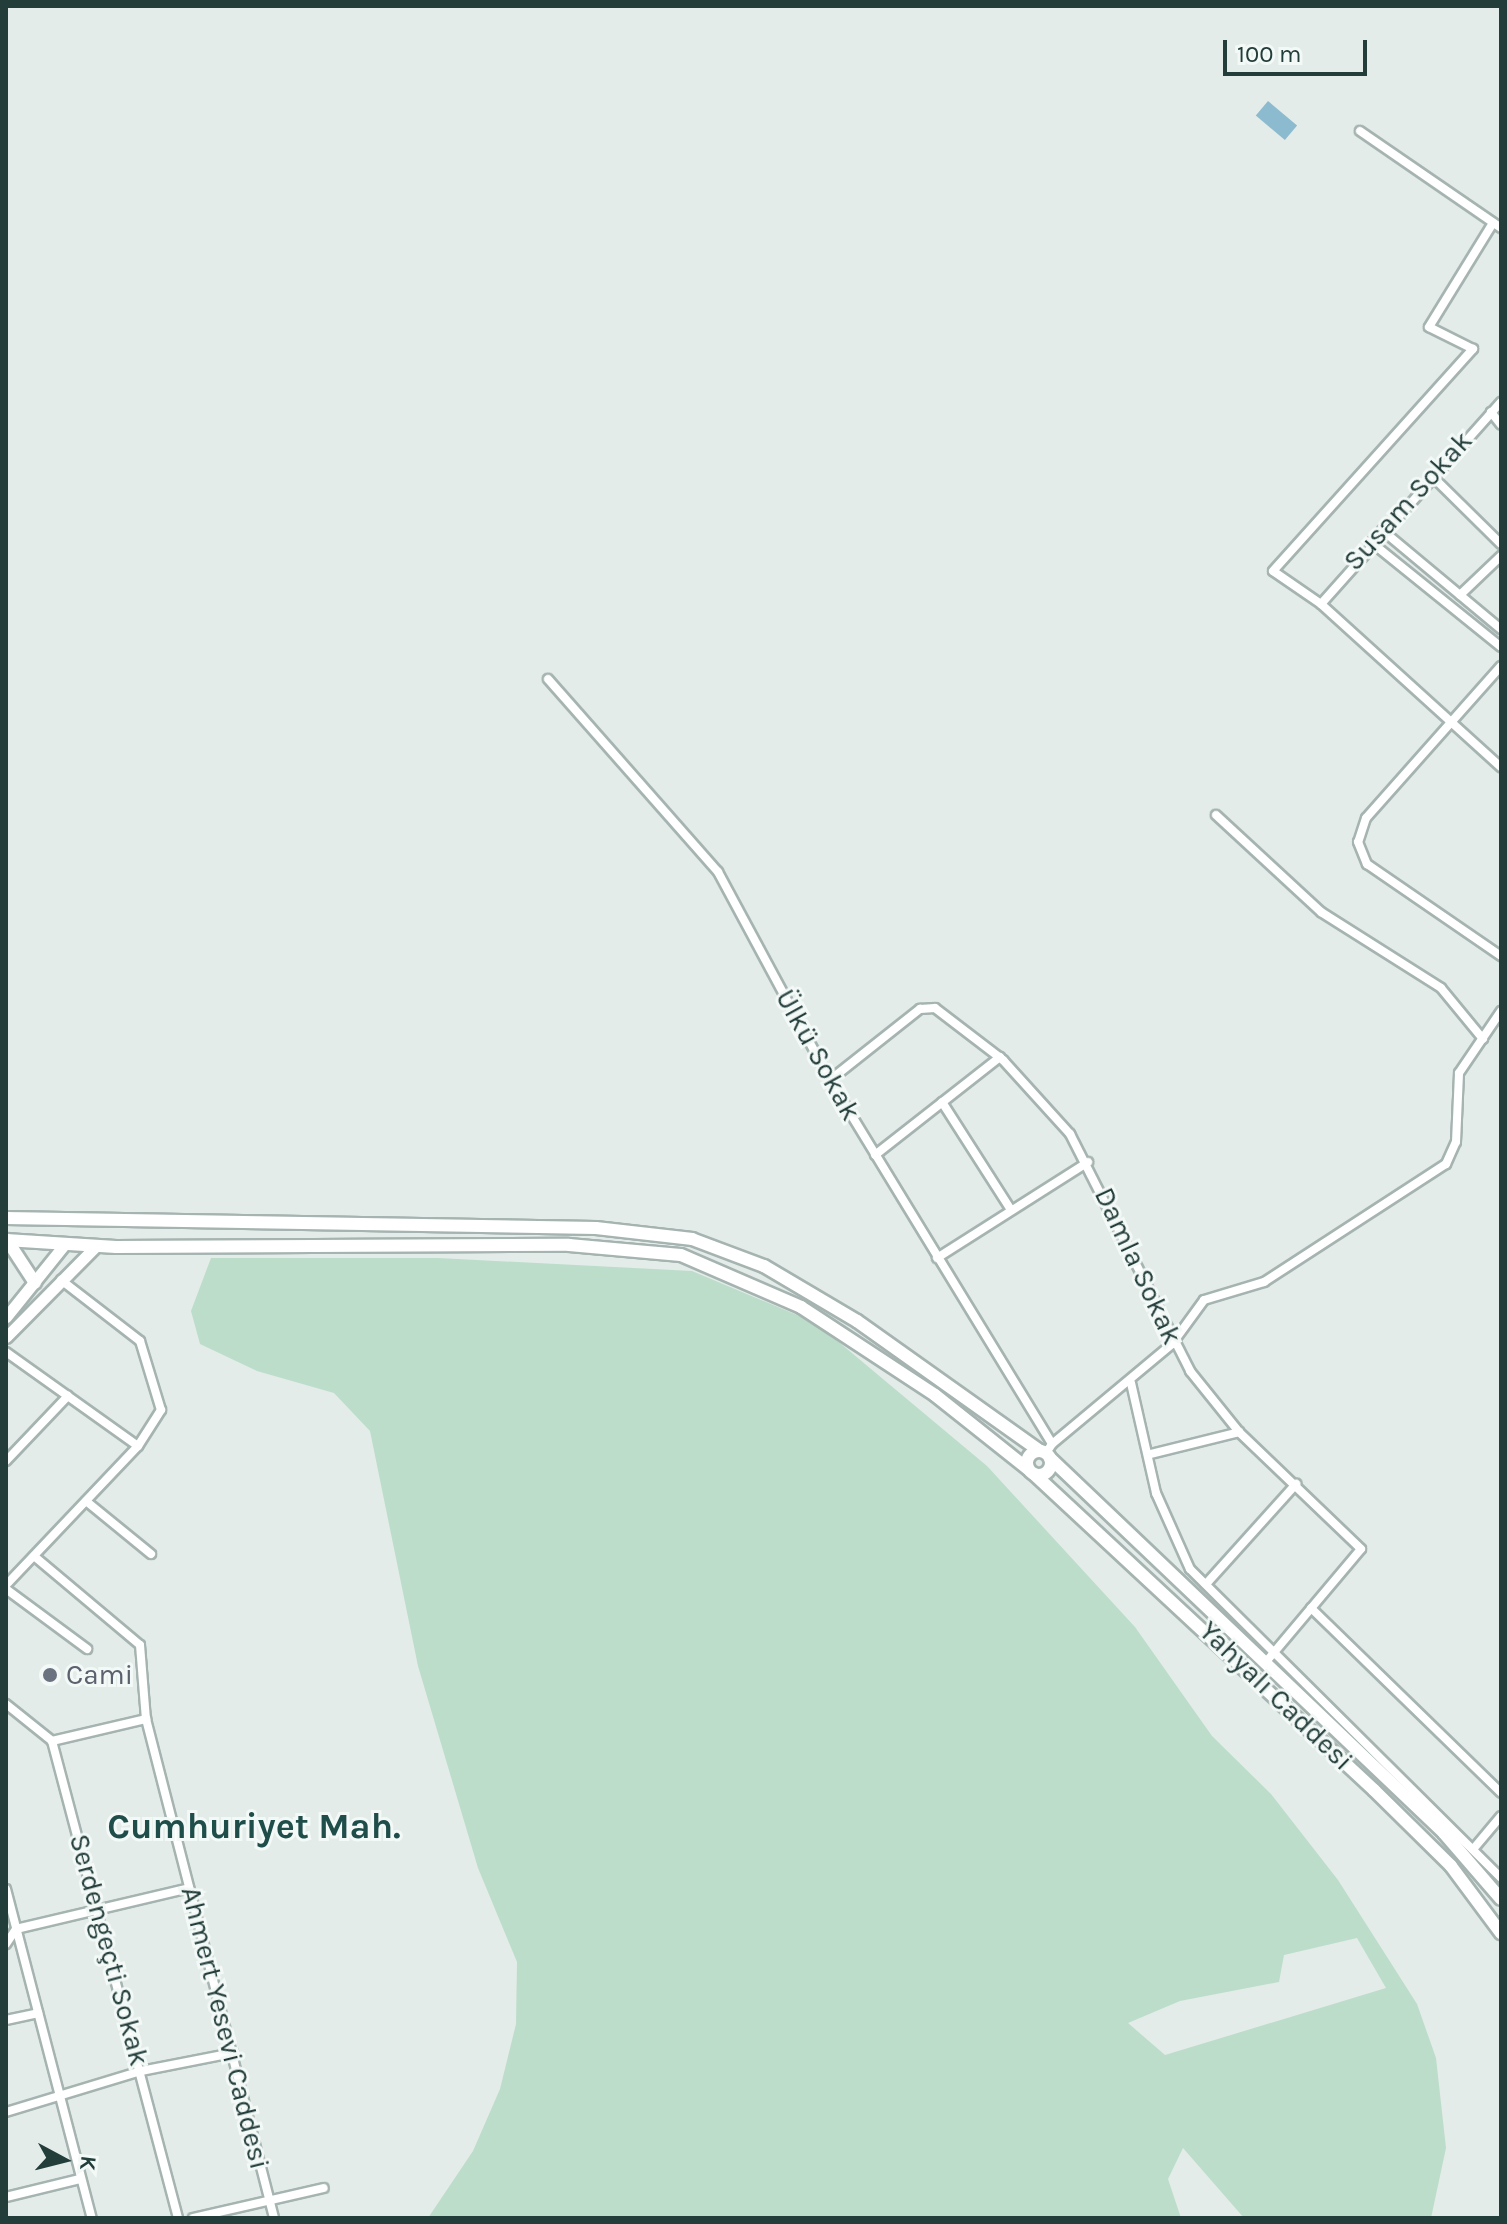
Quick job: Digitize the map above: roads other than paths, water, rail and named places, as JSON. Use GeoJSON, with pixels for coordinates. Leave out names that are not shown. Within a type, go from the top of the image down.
{"type":"FeatureCollection","features":[{"type":"Feature","properties":{"kind":"main road","name":"Yahyalı Caddesi"},"geometry":{"type":"LineString","coordinates":[[6,1218],[96,1223],[596,1228],[692,1239],[764,1266],[857,1321],[1047,1451],[1266,1662],[1501,1899]]}},
{"type":"Feature","properties":{"kind":"main road"},"geometry":{"type":"LineString","coordinates":[[63,1246],[65,1221]]}},
{"type":"Feature","properties":{"kind":"main road"},"geometry":{"type":"LineString","coordinates":[[95,1247],[96,1223]]}},
{"type":"Feature","properties":{"kind":"main road","name":"Yahyalı Caddesi"},"geometry":{"type":"LineString","coordinates":[[6,1240],[95,1247],[569,1245],[681,1255],[801,1307],[935,1395],[1031,1472],[1374,1790],[1451,1866],[1501,1933]]}},
{"type":"Feature","properties":{"kind":"main road"},"geometry":{"type":"LineString","coordinates":[[6,1240],[35,1283]]}},
{"type":"Feature","properties":{"kind":"main road"},"geometry":{"type":"LineString","coordinates":[[1047,1451],[1046,1473],[1031,1472],[1029,1456],[1047,1451]]}},
{"type":"Feature","properties":{"kind":"street"},"geometry":{"type":"LineString","coordinates":[[1360,131],[1497,226],[1429,327],[1473,349],[1273,571],[1321,604],[1501,767]]}},
{"type":"Feature","properties":{"kind":"street","name":"Susam Sokak"},"geometry":{"type":"LineString","coordinates":[[1321,604],[1371,542],[1501,402]]}},
{"type":"Feature","properties":{"kind":"street"},"geometry":{"type":"LineString","coordinates":[[1491,412],[1501,425]]}},
{"type":"Feature","properties":{"kind":"street"},"geometry":{"type":"LineString","coordinates":[[1431,475],[1501,544]]}},
{"type":"Feature","properties":{"kind":"street"},"geometry":{"type":"LineString","coordinates":[[1382,530],[1501,629]]}},
{"type":"Feature","properties":{"kind":"street"},"geometry":{"type":"LineString","coordinates":[[1371,542],[1501,647]]}},
{"type":"Feature","properties":{"kind":"street"},"geometry":{"type":"LineString","coordinates":[[1460,595],[1501,556]]}},
{"type":"Feature","properties":{"kind":"street"},"geometry":{"type":"LineString","coordinates":[[1501,666],[1366,818],[1359,848],[1367,864],[1501,956]]}},
{"type":"Feature","properties":{"kind":"street","name":"Ülkü Sokak"},"geometry":{"type":"LineString","coordinates":[[548,679],[718,872],[830,1080],[937,1258],[1047,1451]]}},
{"type":"Feature","properties":{"kind":"street"},"geometry":{"type":"LineString","coordinates":[[1216,815],[1321,912],[1441,988],[1483,1039]]}},
{"type":"Feature","properties":{"kind":"street","name":"Damla Sokak"},"geometry":{"type":"LineString","coordinates":[[830,1080],[927,1007],[1000,1057],[1088,1162],[1172,1344],[1239,1432],[1361,1549],[1266,1662]]}},
{"type":"Feature","properties":{"kind":"street"},"geometry":{"type":"LineString","coordinates":[[1047,1451],[1131,1383],[1172,1344],[1204,1300],[1264,1282],[1446,1164],[1456,1142],[1459,1073],[1501,1012]]}},
{"type":"Feature","properties":{"kind":"street"},"geometry":{"type":"LineString","coordinates":[[875,1155],[1000,1057]]}},
{"type":"Feature","properties":{"kind":"street"},"geometry":{"type":"LineString","coordinates":[[942,1102],[1011,1210]]}},
{"type":"Feature","properties":{"kind":"street"},"geometry":{"type":"LineString","coordinates":[[937,1258],[1088,1162]]}},
{"type":"Feature","properties":{"kind":"street"},"geometry":{"type":"LineString","coordinates":[[6,1317],[63,1246]]}},
{"type":"Feature","properties":{"kind":"street"},"geometry":{"type":"LineString","coordinates":[[6,1337],[95,1247]]}},
{"type":"Feature","properties":{"kind":"street"},"geometry":{"type":"LineString","coordinates":[[61,1280],[140,1341],[161,1406],[138,1446],[6,1587],[87,1649]]}},
{"type":"Feature","properties":{"kind":"street"},"geometry":{"type":"LineString","coordinates":[[6,1352],[138,1446]]}},
{"type":"Feature","properties":{"kind":"street"},"geometry":{"type":"LineString","coordinates":[[1131,1383],[1151,1454],[1156,1493],[1190,1569],[1475,1847],[1501,1878]]}},
{"type":"Feature","properties":{"kind":"street"},"geometry":{"type":"LineString","coordinates":[[6,1461],[68,1396]]}},
{"type":"Feature","properties":{"kind":"street"},"geometry":{"type":"LineString","coordinates":[[1151,1454],[1239,1432]]}},
{"type":"Feature","properties":{"kind":"street"},"geometry":{"type":"LineString","coordinates":[[1206,1584],[1296,1484]]}},
{"type":"Feature","properties":{"kind":"street"},"geometry":{"type":"LineString","coordinates":[[86,1501],[151,1554]]}},
{"type":"Feature","properties":{"kind":"street","name":"Ahmert Yesevi Caddesi"},"geometry":{"type":"LineString","coordinates":[[34,1556],[140,1645],[146,1719],[274,2218]]}},
{"type":"Feature","properties":{"kind":"street"},"geometry":{"type":"LineString","coordinates":[[1311,1608],[1501,1793]]}},
{"type":"Feature","properties":{"kind":"street"},"geometry":{"type":"LineString","coordinates":[[6,1704],[52,1741],[146,1719]]}},
{"type":"Feature","properties":{"kind":"street","name":"Serdengeçti Sokak"},"geometry":{"type":"LineString","coordinates":[[52,1741],[99,1905],[178,2218]]}},
{"type":"Feature","properties":{"kind":"street"},"geometry":{"type":"LineString","coordinates":[[1475,1847],[1501,1816]]}},
{"type":"Feature","properties":{"kind":"street"},"geometry":{"type":"LineString","coordinates":[[6,1944],[16,1929],[99,1905],[189,1888]]}},
{"type":"Feature","properties":{"kind":"street"},"geometry":{"type":"LineString","coordinates":[[6,1889],[92,2218]]}},
{"type":"Feature","properties":{"kind":"street"},"geometry":{"type":"LineString","coordinates":[[6,2020],[38,2013]]}},
{"type":"Feature","properties":{"kind":"street"},"geometry":{"type":"LineString","coordinates":[[6,2112],[141,2071],[233,2053]]}},
{"type":"Feature","properties":{"kind":"street"},"geometry":{"type":"LineString","coordinates":[[6,2197],[80,2179]]}},
{"type":"Feature","properties":{"kind":"street"},"geometry":{"type":"LineString","coordinates":[[193,2218],[324,2188]]}},
{"type":"Feature","properties":{"kind":"water"},"geometry":{"type":"Polygon","coordinates":[[[1268,101],[1297,125],[1285,140],[1256,116],[1268,101]]]}},
{"type":"Feature","properties":{"kind":"place","name":"Cami"},"geometry":{"type":"Point","coordinates":[50,1675]}},
{"type":"Feature","properties":{"kind":"district","name":"Cumhuriyet Mah."},"geometry":{"type":"Point","coordinates":[254,1827]}}]}
